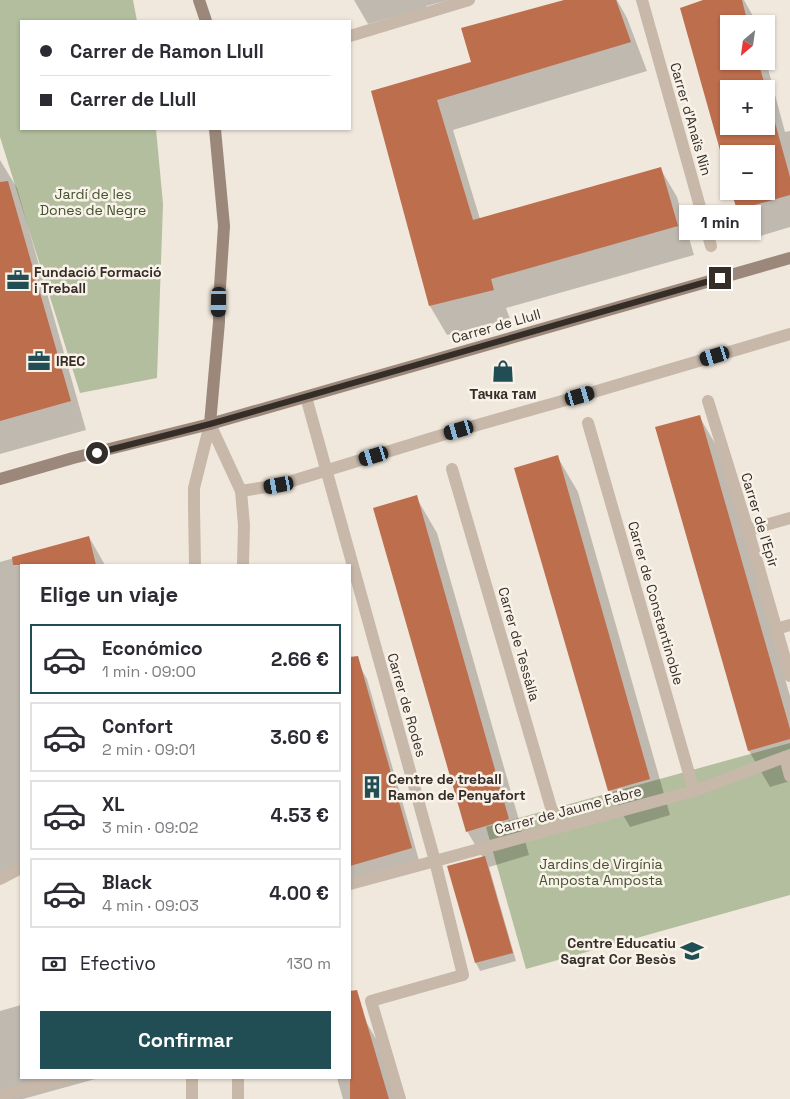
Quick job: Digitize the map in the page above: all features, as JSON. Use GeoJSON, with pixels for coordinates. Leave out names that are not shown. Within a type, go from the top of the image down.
{"type":"FeatureCollection","features":[{"type":"Feature","properties":{"kind":"main road"},"geometry":{"type":"LineString","coordinates":[[199,0],[206,20]]}},
{"type":"Feature","properties":{"kind":"main road"},"geometry":{"type":"LineString","coordinates":[[210,424],[219,322],[224,226],[215,130]]}},
{"type":"Feature","properties":{"kind":"main road","name":"Carrer de Llull"},"geometry":{"type":"LineString","coordinates":[[0,479],[73,458],[210,424],[790,258]]}},
{"type":"Feature","properties":{"kind":"street"},"geometry":{"type":"LineString","coordinates":[[351,36],[469,0]]}},
{"type":"Feature","properties":{"kind":"street","name":"Carrer d'Anaïs Nin"},"geometry":{"type":"LineString","coordinates":[[642,0],[711,246]]}},
{"type":"Feature","properties":{"kind":"street"},"geometry":{"type":"LineString","coordinates":[[241,492],[279,485],[790,334]]}},
{"type":"Feature","properties":{"kind":"street","name":"Carrer de Rodes"},"geometry":{"type":"LineString","coordinates":[[306,396],[435,861],[463,975],[371,1001],[400,1099]]}},
{"type":"Feature","properties":{"kind":"street","name":"Carrer de l'Epir"},"geometry":{"type":"LineString","coordinates":[[708,401],[790,676]]}},
{"type":"Feature","properties":{"kind":"street","name":"Carrer de Constantinoble"},"geometry":{"type":"LineString","coordinates":[[588,423],[694,791]]}},
{"type":"Feature","properties":{"kind":"street"},"geometry":{"type":"LineString","coordinates":[[210,424],[241,492],[244,525],[244,564]]}},
{"type":"Feature","properties":{"kind":"street"},"geometry":{"type":"LineString","coordinates":[[195,564],[194,488],[210,424]]}},
{"type":"Feature","properties":{"kind":"street","name":"Carrer de Tessàlia"},"geometry":{"type":"LineString","coordinates":[[452,469],[557,828]]}},
{"type":"Feature","properties":{"kind":"street"},"geometry":{"type":"LineString","coordinates":[[748,530],[790,518]]}},
{"type":"Feature","properties":{"kind":"street"},"geometry":{"type":"LineString","coordinates":[[776,629],[790,626]]}},
{"type":"Feature","properties":{"kind":"street"},"geometry":{"type":"LineString","coordinates":[[787,756],[790,776]]}},
{"type":"Feature","properties":{"kind":"street","name":"Carrer de Jaume Fabre"},"geometry":{"type":"LineString","coordinates":[[351,884],[694,791],[787,756]]}},
{"type":"Feature","properties":{"kind":"street"},"geometry":{"type":"LineString","coordinates":[[0,879],[20,869]]}},
{"type":"Feature","properties":{"kind":"street"},"geometry":{"type":"LineString","coordinates":[[0,1096],[63,1079]]}},
{"type":"Feature","properties":{"kind":"street"},"geometry":{"type":"LineString","coordinates":[[192,1079],[192,1099]]}},
{"type":"Feature","properties":{"kind":"street"},"geometry":{"type":"LineString","coordinates":[[238,1079],[238,1099]]}},
{"type":"Feature","properties":{"kind":"green space","name":"Jardí de les Dones de Negre"},"geometry":{"type":"Polygon","coordinates":[[[0,0],[133,0],[137,20],[20,20],[20,130],[156,130],[163,204],[157,378],[80,393],[0,137],[0,0]]]}},
{"type":"Feature","properties":{"kind":"green space","name":"Jardins de Virgínia Amposta Amposta"},"geometry":{"type":"Polygon","coordinates":[[[790,743],[790,895],[526,969],[486,827],[790,743]]]}},
{"type":"Feature","properties":{"kind":"building"},"geometry":{"type":"Polygon","coordinates":[[[564,0],[616,0],[631,42],[437,100],[473,220],[661,167],[678,226],[491,279],[494,290],[429,306],[371,91],[471,62],[461,28],[564,0]]]}},
{"type":"Feature","properties":{"kind":"building"},"geometry":{"type":"Polygon","coordinates":[[[703,0],[742,0],[746,15],[720,15],[720,70],[761,70],[763,80],[720,80],[720,135],[775,135],[775,123],[790,177],[790,195],[775,199],[775,145],[720,145],[720,150],[680,8],[703,0]]]}},
{"type":"Feature","properties":{"kind":"building","name":"Fundació Formació i Treball"},"geometry":{"type":"Polygon","coordinates":[[[8,181],[71,401],[0,421],[0,182],[8,181]]]}},
{"type":"Feature","properties":{"kind":"building"},"geometry":{"type":"Polygon","coordinates":[[[734,200],[772,200],[737,210],[734,200]]]}},
{"type":"Feature","properties":{"kind":"building"},"geometry":{"type":"Polygon","coordinates":[[[700,415],[790,729],[790,739],[748,751],[655,427],[700,415]]]}},
{"type":"Feature","properties":{"kind":"building"},"geometry":{"type":"Polygon","coordinates":[[[558,455],[650,779],[608,791],[514,468],[558,455]]]}},
{"type":"Feature","properties":{"kind":"building"},"geometry":{"type":"Polygon","coordinates":[[[417,495],[509,819],[466,832],[373,508],[417,495]]]}},
{"type":"Feature","properties":{"kind":"building"},"geometry":{"type":"Polygon","coordinates":[[[89,536],[96,564],[13,565],[12,557],[89,536]]]}},
{"type":"Feature","properties":{"kind":"building","name":"Centre de treball Ramon de Penyafort"},"geometry":{"type":"Polygon","coordinates":[[[358,656],[412,848],[351,866],[351,657],[358,656]]]}},
{"type":"Feature","properties":{"kind":"building"},"geometry":{"type":"Polygon","coordinates":[[[485,856],[513,953],[475,963],[447,866],[485,856]]]}},
{"type":"Feature","properties":{"kind":"building"},"geometry":{"type":"Polygon","coordinates":[[[357,990],[389,1099],[350,1099],[351,991],[357,990]]]}},
{"type":"Feature","properties":{"kind":"place","name":"Fundació Formació i Treball"},"geometry":{"type":"Point","coordinates":[18,280]}},
{"type":"Feature","properties":{"kind":"place","name":"IREC"},"geometry":{"type":"Point","coordinates":[39,361]}},
{"type":"Feature","properties":{"kind":"place","name":"Тачка там"},"geometry":{"type":"Point","coordinates":[503,371]}},
{"type":"Feature","properties":{"kind":"place","name":"Centre de treball Ramon de Penyafort"},"geometry":{"type":"Point","coordinates":[372,787]}},
{"type":"Feature","properties":{"kind":"place","name":"Centre Educatiu Sagrat Cor Besòs"},"geometry":{"type":"Point","coordinates":[692,951]}},
{"type":"Feature","properties":{"kind":"route"},"geometry":{"type":"LineString","coordinates":[[97,453],[210,424],[720,278]]}}]}
